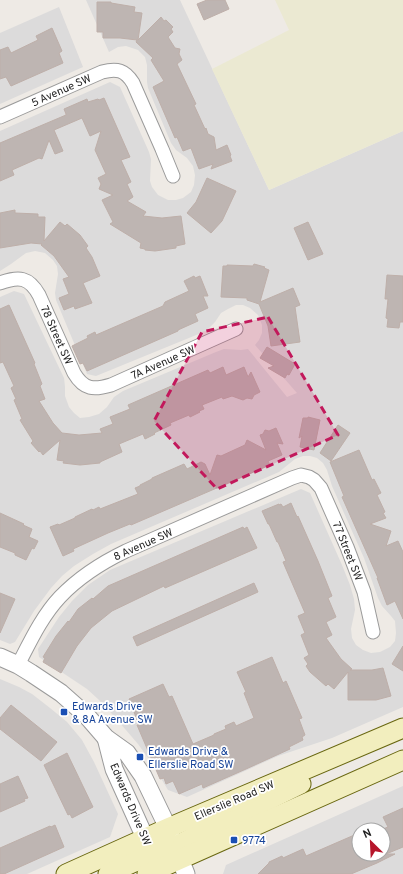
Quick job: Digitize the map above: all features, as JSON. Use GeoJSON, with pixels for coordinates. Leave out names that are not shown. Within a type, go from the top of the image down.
{"type":"FeatureCollection","features":[{"type":"Feature","properties":{"kind":"main road","name":"Ellerslie Road SW"},"geometry":{"type":"LineString","coordinates":[[168,828],[403,728]]}},
{"type":"Feature","properties":{"kind":"main road"},"geometry":{"type":"LineString","coordinates":[[180,860],[352,757],[380,738]]}},
{"type":"Feature","properties":{"kind":"main road"},"geometry":{"type":"LineString","coordinates":[[66,874],[153,862],[180,860],[403,760]]}},
{"type":"Feature","properties":{"kind":"main road"},"geometry":{"type":"LineString","coordinates":[[108,874],[153,862],[168,828]]}},
{"type":"Feature","properties":{"kind":"street","name":"5 Avenue SW"},"geometry":{"type":"LineString","coordinates":[[0,117],[102,72],[110,70],[123,71],[133,84],[173,176]]}},
{"type":"Feature","properties":{"kind":"street","name":"78 Street SW"},"geometry":{"type":"LineString","coordinates":[[0,283],[17,279],[27,281],[32,284],[39,295],[74,373],[78,380],[88,387]]}},
{"type":"Feature","properties":{"kind":"street","name":"7A Avenue SW"},"geometry":{"type":"LineString","coordinates":[[88,387],[99,388],[111,385],[236,329]]}},
{"type":"Feature","properties":{"kind":"street","name":"8 Avenue SW"},"geometry":{"type":"LineString","coordinates":[[18,665],[41,623],[59,597],[88,572],[106,560],[292,478],[301,475],[308,476]]}},
{"type":"Feature","properties":{"kind":"street","name":"77 Street SW"},"geometry":{"type":"LineString","coordinates":[[308,476],[321,488],[347,547],[364,592],[373,632]]}},
{"type":"Feature","properties":{"kind":"street","name":"Edwards Drive SW"},"geometry":{"type":"LineString","coordinates":[[0,657],[18,665],[61,693],[87,716],[106,738],[127,753],[143,776],[168,828],[180,860]]}},
{"type":"Feature","properties":{"kind":"street","name":"Edwards Drive SW"},"geometry":{"type":"LineString","coordinates":[[106,738],[114,769],[153,862]]}},
{"type":"Feature","properties":{"kind":"highlighted area"},"geometry":{"type":"Polygon","coordinates":[[[268,317],[338,435],[217,489],[154,421],[202,332],[268,317]]]}},
{"type":"Feature","properties":{"kind":"shaded area"},"geometry":{"type":"Polygon","coordinates":[[[86,0],[180,0],[269,190],[403,131],[403,707],[332,738],[278,756],[187,797],[168,790],[138,744],[98,699],[87,689],[39,657],[38,649],[59,617],[88,585],[110,570],[301,489],[310,493],[350,585],[355,610],[351,629],[352,638],[356,645],[371,653],[380,652],[390,647],[395,641],[395,621],[382,606],[378,598],[364,558],[332,486],[327,470],[323,463],[317,458],[303,456],[295,459],[279,472],[111,544],[93,554],[74,566],[51,588],[34,611],[15,642],[10,644],[0,640],[0,297],[14,291],[24,294],[64,378],[65,396],[69,407],[80,418],[99,414],[107,407],[114,397],[123,391],[224,349],[248,349],[287,397],[297,393],[255,345],[262,333],[262,325],[258,315],[250,308],[243,305],[236,305],[221,313],[206,331],[96,376],[87,374],[56,300],[55,293],[58,274],[57,266],[53,260],[45,253],[35,251],[26,253],[0,271],[0,131],[110,82],[120,87],[149,152],[151,159],[150,181],[152,187],[158,195],[168,200],[176,200],[183,198],[191,192],[194,185],[195,175],[193,166],[187,158],[176,150],[171,143],[148,88],[147,65],[145,57],[138,50],[126,46],[118,47],[109,52],[86,0]]]}},
{"type":"Feature","properties":{"kind":"shaded area"},"geometry":{"type":"Polygon","coordinates":[[[275,0],[403,0],[403,131],[269,190],[212,69],[289,30],[275,0]]]}},
{"type":"Feature","properties":{"kind":"shaded area"},"geometry":{"type":"Polygon","coordinates":[[[59,7],[83,67],[0,104],[0,33],[59,7]]]}},
{"type":"Feature","properties":{"kind":"shaded area"},"geometry":{"type":"Polygon","coordinates":[[[0,679],[32,694],[67,722],[82,740],[118,814],[110,837],[27,874],[0,874],[0,679]]]}},
{"type":"Feature","properties":{"kind":"shaded area"},"geometry":{"type":"Polygon","coordinates":[[[403,786],[403,874],[223,874],[226,865],[403,786]]]}},
{"type":"Feature","properties":{"kind":"building"},"geometry":{"type":"Polygon","coordinates":[[[207,0],[225,0],[229,9],[204,20],[197,4],[207,0]]]}},
{"type":"Feature","properties":{"kind":"building"},"geometry":{"type":"Polygon","coordinates":[[[97,2],[111,2],[135,7],[134,12],[142,13],[138,40],[161,17],[173,27],[171,29],[173,32],[168,37],[175,48],[180,49],[179,54],[182,60],[177,64],[196,104],[194,105],[208,134],[214,137],[216,150],[227,145],[232,161],[211,169],[213,164],[199,169],[191,148],[183,151],[177,137],[175,138],[153,87],[164,81],[151,60],[153,58],[136,42],[137,40],[103,38],[103,32],[97,32],[97,2]]]}},
{"type":"Feature","properties":{"kind":"building"},"geometry":{"type":"Polygon","coordinates":[[[52,28],[62,51],[59,53],[63,63],[11,86],[6,77],[0,79],[0,50],[8,47],[11,53],[38,40],[36,36],[52,28]]]}},
{"type":"Feature","properties":{"kind":"building"},"geometry":{"type":"Polygon","coordinates":[[[104,98],[130,157],[121,160],[131,182],[127,184],[133,197],[127,201],[146,212],[143,216],[162,218],[181,216],[185,244],[176,246],[176,248],[155,251],[145,250],[140,248],[141,243],[110,224],[113,222],[102,200],[113,195],[99,189],[101,184],[98,178],[106,174],[95,150],[101,131],[90,136],[82,118],[54,130],[63,151],[55,154],[49,140],[42,159],[39,158],[12,170],[14,175],[0,181],[0,143],[66,115],[64,109],[87,99],[88,102],[104,98]]]}},
{"type":"Feature","properties":{"kind":"building"},"geometry":{"type":"Polygon","coordinates":[[[207,178],[236,191],[222,221],[211,233],[187,213],[196,202],[207,178]]]}},
{"type":"Feature","properties":{"kind":"building"},"geometry":{"type":"Polygon","coordinates":[[[15,210],[15,213],[38,214],[38,217],[45,217],[44,241],[60,222],[65,226],[67,224],[80,235],[88,246],[86,248],[92,257],[100,276],[83,283],[92,303],[75,309],[74,306],[64,310],[59,298],[69,294],[63,279],[69,277],[54,256],[41,245],[42,244],[31,243],[0,248],[0,213],[15,210]]]}},
{"type":"Feature","properties":{"kind":"building"},"geometry":{"type":"Polygon","coordinates":[[[308,222],[323,254],[308,260],[294,228],[308,222]]]}},
{"type":"Feature","properties":{"kind":"building"},"geometry":{"type":"Polygon","coordinates":[[[254,264],[265,267],[264,268],[269,270],[260,302],[293,288],[300,305],[295,307],[300,342],[271,346],[268,326],[259,304],[247,300],[247,298],[221,297],[223,266],[253,266],[254,264]]]}},
{"type":"Feature","properties":{"kind":"building"},"geometry":{"type":"Polygon","coordinates":[[[387,275],[403,276],[403,322],[400,322],[399,328],[387,327],[388,319],[386,318],[388,299],[385,299],[387,275]]]}},
{"type":"Feature","properties":{"kind":"building"},"geometry":{"type":"Polygon","coordinates":[[[194,276],[195,278],[200,276],[208,296],[203,296],[208,308],[195,314],[198,321],[87,371],[83,363],[80,364],[72,346],[88,338],[87,336],[95,332],[96,335],[163,306],[165,302],[189,291],[184,281],[194,276]]]}},
{"type":"Feature","properties":{"kind":"building"},"geometry":{"type":"Polygon","coordinates":[[[9,305],[35,363],[34,364],[42,384],[40,386],[45,399],[39,401],[53,423],[62,433],[79,435],[102,433],[100,429],[113,424],[110,417],[130,409],[128,405],[208,370],[210,373],[223,367],[226,375],[244,367],[248,377],[251,372],[260,392],[254,395],[252,399],[247,398],[243,400],[232,396],[223,399],[222,397],[202,405],[204,409],[199,411],[200,412],[190,417],[189,415],[170,423],[171,425],[145,439],[143,434],[119,444],[122,452],[100,463],[80,465],[63,463],[64,461],[57,460],[60,440],[43,455],[31,443],[33,441],[20,420],[22,419],[14,400],[16,399],[11,388],[14,386],[3,362],[0,363],[0,309],[9,305]]]}},
{"type":"Feature","properties":{"kind":"building"},"geometry":{"type":"Polygon","coordinates":[[[267,347],[295,364],[289,375],[287,374],[285,378],[268,368],[274,366],[260,358],[267,347]]]}},
{"type":"Feature","properties":{"kind":"building"},"geometry":{"type":"Polygon","coordinates":[[[308,417],[320,420],[314,450],[300,447],[302,436],[299,438],[303,418],[308,417]]]}},
{"type":"Feature","properties":{"kind":"building"},"geometry":{"type":"Polygon","coordinates":[[[338,425],[350,433],[331,461],[320,453],[338,425]]]}},
{"type":"Feature","properties":{"kind":"building"},"geometry":{"type":"Polygon","coordinates":[[[276,428],[283,444],[277,443],[282,455],[268,461],[270,465],[131,525],[130,524],[108,533],[73,549],[74,551],[63,556],[50,527],[59,525],[92,509],[93,510],[99,507],[100,509],[138,494],[135,488],[152,478],[184,464],[187,469],[201,462],[205,464],[210,475],[217,455],[221,456],[245,445],[247,440],[266,450],[260,435],[263,434],[265,430],[269,431],[276,428]]]}},
{"type":"Feature","properties":{"kind":"building"},"geometry":{"type":"Polygon","coordinates":[[[359,450],[372,480],[374,479],[381,493],[377,495],[385,512],[383,513],[386,518],[370,524],[391,531],[386,546],[398,541],[403,552],[403,619],[395,601],[387,605],[378,578],[342,497],[344,496],[330,462],[359,450]]]}},
{"type":"Feature","properties":{"kind":"building"},"geometry":{"type":"Polygon","coordinates":[[[291,503],[318,561],[332,596],[328,598],[336,617],[326,622],[332,635],[326,638],[341,659],[352,669],[350,670],[372,670],[383,668],[391,696],[376,700],[348,700],[348,672],[334,689],[328,684],[326,686],[310,672],[306,666],[308,664],[304,658],[309,655],[301,635],[305,633],[298,616],[305,613],[283,562],[286,561],[278,542],[262,511],[279,504],[283,507],[291,503]]]}},
{"type":"Feature","properties":{"kind":"building"},"geometry":{"type":"Polygon","coordinates":[[[0,513],[32,529],[29,537],[38,541],[34,549],[32,548],[26,560],[15,555],[15,553],[0,547],[0,513]]]}},
{"type":"Feature","properties":{"kind":"building"},"geometry":{"type":"Polygon","coordinates":[[[243,527],[244,529],[247,527],[257,548],[165,588],[164,586],[112,611],[91,628],[77,646],[61,673],[43,662],[45,658],[43,657],[56,636],[68,621],[69,622],[78,609],[108,586],[243,527]]]}},
{"type":"Feature","properties":{"kind":"building"},"geometry":{"type":"Polygon","coordinates":[[[254,583],[258,592],[137,646],[133,637],[254,583]]]}},
{"type":"Feature","properties":{"kind":"building"},"geometry":{"type":"Polygon","coordinates":[[[0,593],[15,599],[0,633],[0,593]]]}},
{"type":"Feature","properties":{"kind":"building"},"geometry":{"type":"Polygon","coordinates":[[[403,646],[403,671],[392,664],[403,646]]]}},
{"type":"Feature","properties":{"kind":"building"},"geometry":{"type":"Polygon","coordinates":[[[272,657],[283,683],[286,681],[302,718],[299,719],[305,735],[302,737],[303,740],[289,747],[290,749],[203,788],[202,784],[179,794],[173,781],[166,784],[164,778],[160,779],[137,725],[139,725],[129,699],[163,684],[169,697],[172,696],[193,744],[226,729],[225,726],[234,722],[236,726],[254,718],[244,693],[246,692],[237,672],[272,657]]]}},
{"type":"Feature","properties":{"kind":"building"},"geometry":{"type":"Polygon","coordinates":[[[11,705],[57,742],[41,761],[0,729],[0,718],[11,705]]]}},
{"type":"Feature","properties":{"kind":"building"},"geometry":{"type":"Polygon","coordinates":[[[67,753],[93,807],[72,818],[70,814],[68,815],[44,765],[67,753]]]}},
{"type":"Feature","properties":{"kind":"building"},"geometry":{"type":"Polygon","coordinates":[[[18,776],[28,798],[24,799],[25,801],[0,812],[0,784],[18,776]]]}},
{"type":"Feature","properties":{"kind":"building"},"geometry":{"type":"Polygon","coordinates":[[[403,808],[403,847],[391,852],[391,822],[386,822],[383,817],[403,808]]]}},
{"type":"Feature","properties":{"kind":"building"},"geometry":{"type":"Polygon","coordinates":[[[55,825],[64,847],[4,874],[0,874],[0,848],[55,825]]]}},
{"type":"Feature","properties":{"kind":"building"},"geometry":{"type":"Polygon","coordinates":[[[351,836],[351,862],[379,862],[351,874],[258,874],[269,862],[282,856],[283,858],[303,849],[306,856],[351,836]]]}},
{"type":"Feature","properties":{"kind":"place","name":"Edwards Drive & 8A Avenue SW"},"geometry":{"type":"Point","coordinates":[64,712]}},
{"type":"Feature","properties":{"kind":"place","name":"Edwards Drive & Ellerslie Road SW"},"geometry":{"type":"Point","coordinates":[140,757]}},
{"type":"Feature","properties":{"kind":"place","name":"9774"},"geometry":{"type":"Point","coordinates":[234,840]}}]}
